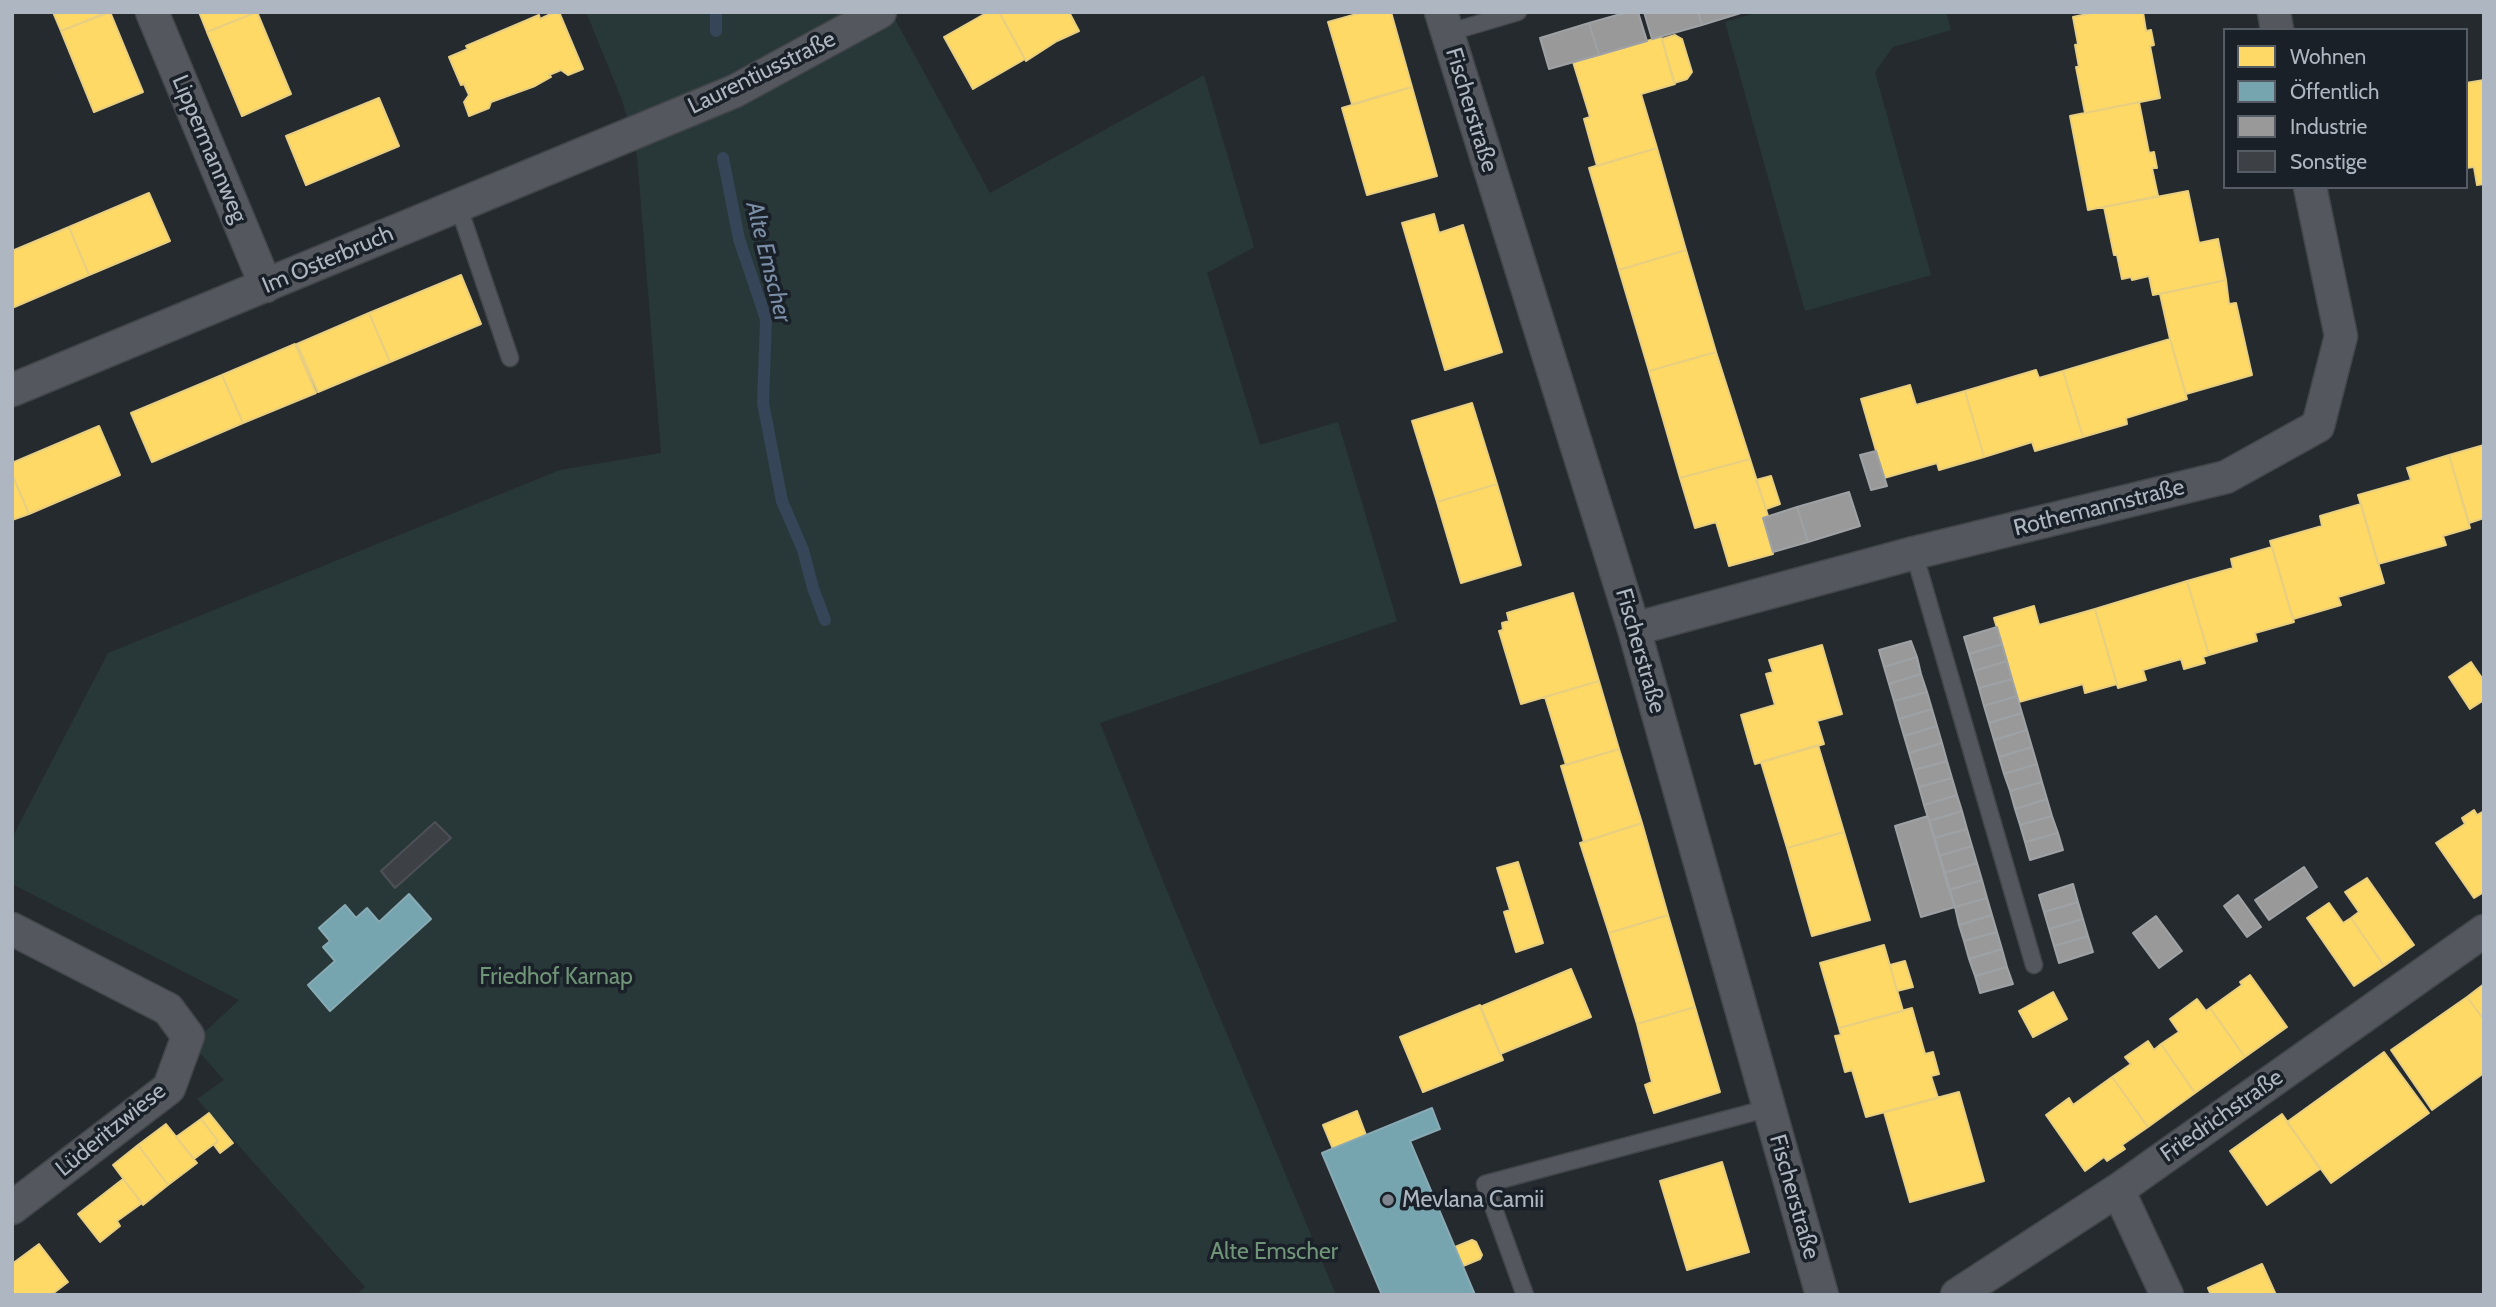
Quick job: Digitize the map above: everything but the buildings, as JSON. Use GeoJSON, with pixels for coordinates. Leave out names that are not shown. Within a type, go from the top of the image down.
{"type":"FeatureCollection","features":[{"type":"Feature","properties":{"kind":"street","name":"Lippermannweg"},"geometry":{"type":"LineString","coordinates":[[152,12],[266,286]]}},
{"type":"Feature","properties":{"kind":"street","name":"Laurentiusstraße"},"geometry":{"type":"LineString","coordinates":[[643,130],[735,90],[880,12]]}},
{"type":"Feature","properties":{"kind":"street","name":"Fischerstraße"},"geometry":{"type":"LineString","coordinates":[[1444,22],[1634,629],[1822,1295]]}},
{"type":"Feature","properties":{"kind":"street","name":"Im Osterbruch"},"geometry":{"type":"LineString","coordinates":[[12,390],[643,130]]}},
{"type":"Feature","properties":{"kind":"street","name":"Rothemannstraße"},"geometry":{"type":"LineString","coordinates":[[1634,629],[1914,553],[2225,477],[2318,426],[2341,336],[2310,189]]}},
{"type":"Feature","properties":{"kind":"street","name":"Lüderitzwiese"},"geometry":{"type":"LineString","coordinates":[[12,929],[168,1009],[188,1036],[169,1088],[12,1208]]}},
{"type":"Feature","properties":{"kind":"street","name":"Friedrichstraße"},"geometry":{"type":"LineString","coordinates":[[1956,1295],[2118,1190],[2484,931]]}},
{"type":"Feature","properties":{"kind":"street"},"geometry":{"type":"LineString","coordinates":[[2118,1190],[2167,1295]]}},
{"type":"Feature","properties":{"kind":"lane"},"geometry":{"type":"LineString","coordinates":[[1444,22],[1518,12]]}},
{"type":"Feature","properties":{"kind":"lane"},"geometry":{"type":"LineString","coordinates":[[458,205],[510,358]]}},
{"type":"Feature","properties":{"kind":"lane"},"geometry":{"type":"LineString","coordinates":[[1914,553],[2034,965]]}},
{"type":"Feature","properties":{"kind":"lane"},"geometry":{"type":"LineString","coordinates":[[1525,1295],[1485,1184],[1769,1108]]}},
{"type":"Feature","properties":{"kind":"green space","name":"Friedhof Karnap"},"geometry":{"type":"Polygon","coordinates":[[[586,12],[891,12],[990,193],[1204,75],[1254,247],[1207,273],[1260,445],[1338,422],[1397,621],[1100,723],[1336,1295],[356,1295],[365,1287],[197,1099],[224,1080],[192,1044],[239,1000],[12,884],[12,838],[108,653],[560,470],[661,453],[637,155],[622,100],[586,12]]]}},
{"type":"Feature","properties":{"kind":"green space"},"geometry":{"type":"Polygon","coordinates":[[[1759,12],[1946,12],[1951,30],[1893,47],[1875,72],[1931,275],[1805,311],[1725,22],[1759,12]]]}},
{"type":"Feature","properties":{"kind":"waterway","name":"Alte Emscher"},"geometry":{"type":"LineString","coordinates":[[716,12],[716,31]]}},
{"type":"Feature","properties":{"kind":"waterway","name":"Alte Emscher"},"geometry":{"type":"LineString","coordinates":[[723,158],[739,239],[766,319],[763,403],[782,501],[803,550],[825,620]]}},
{"type":"Feature","properties":{"kind":"place","name":"Mevlana Camii"},"geometry":{"type":"Point","coordinates":[1388,1200]}}]}
